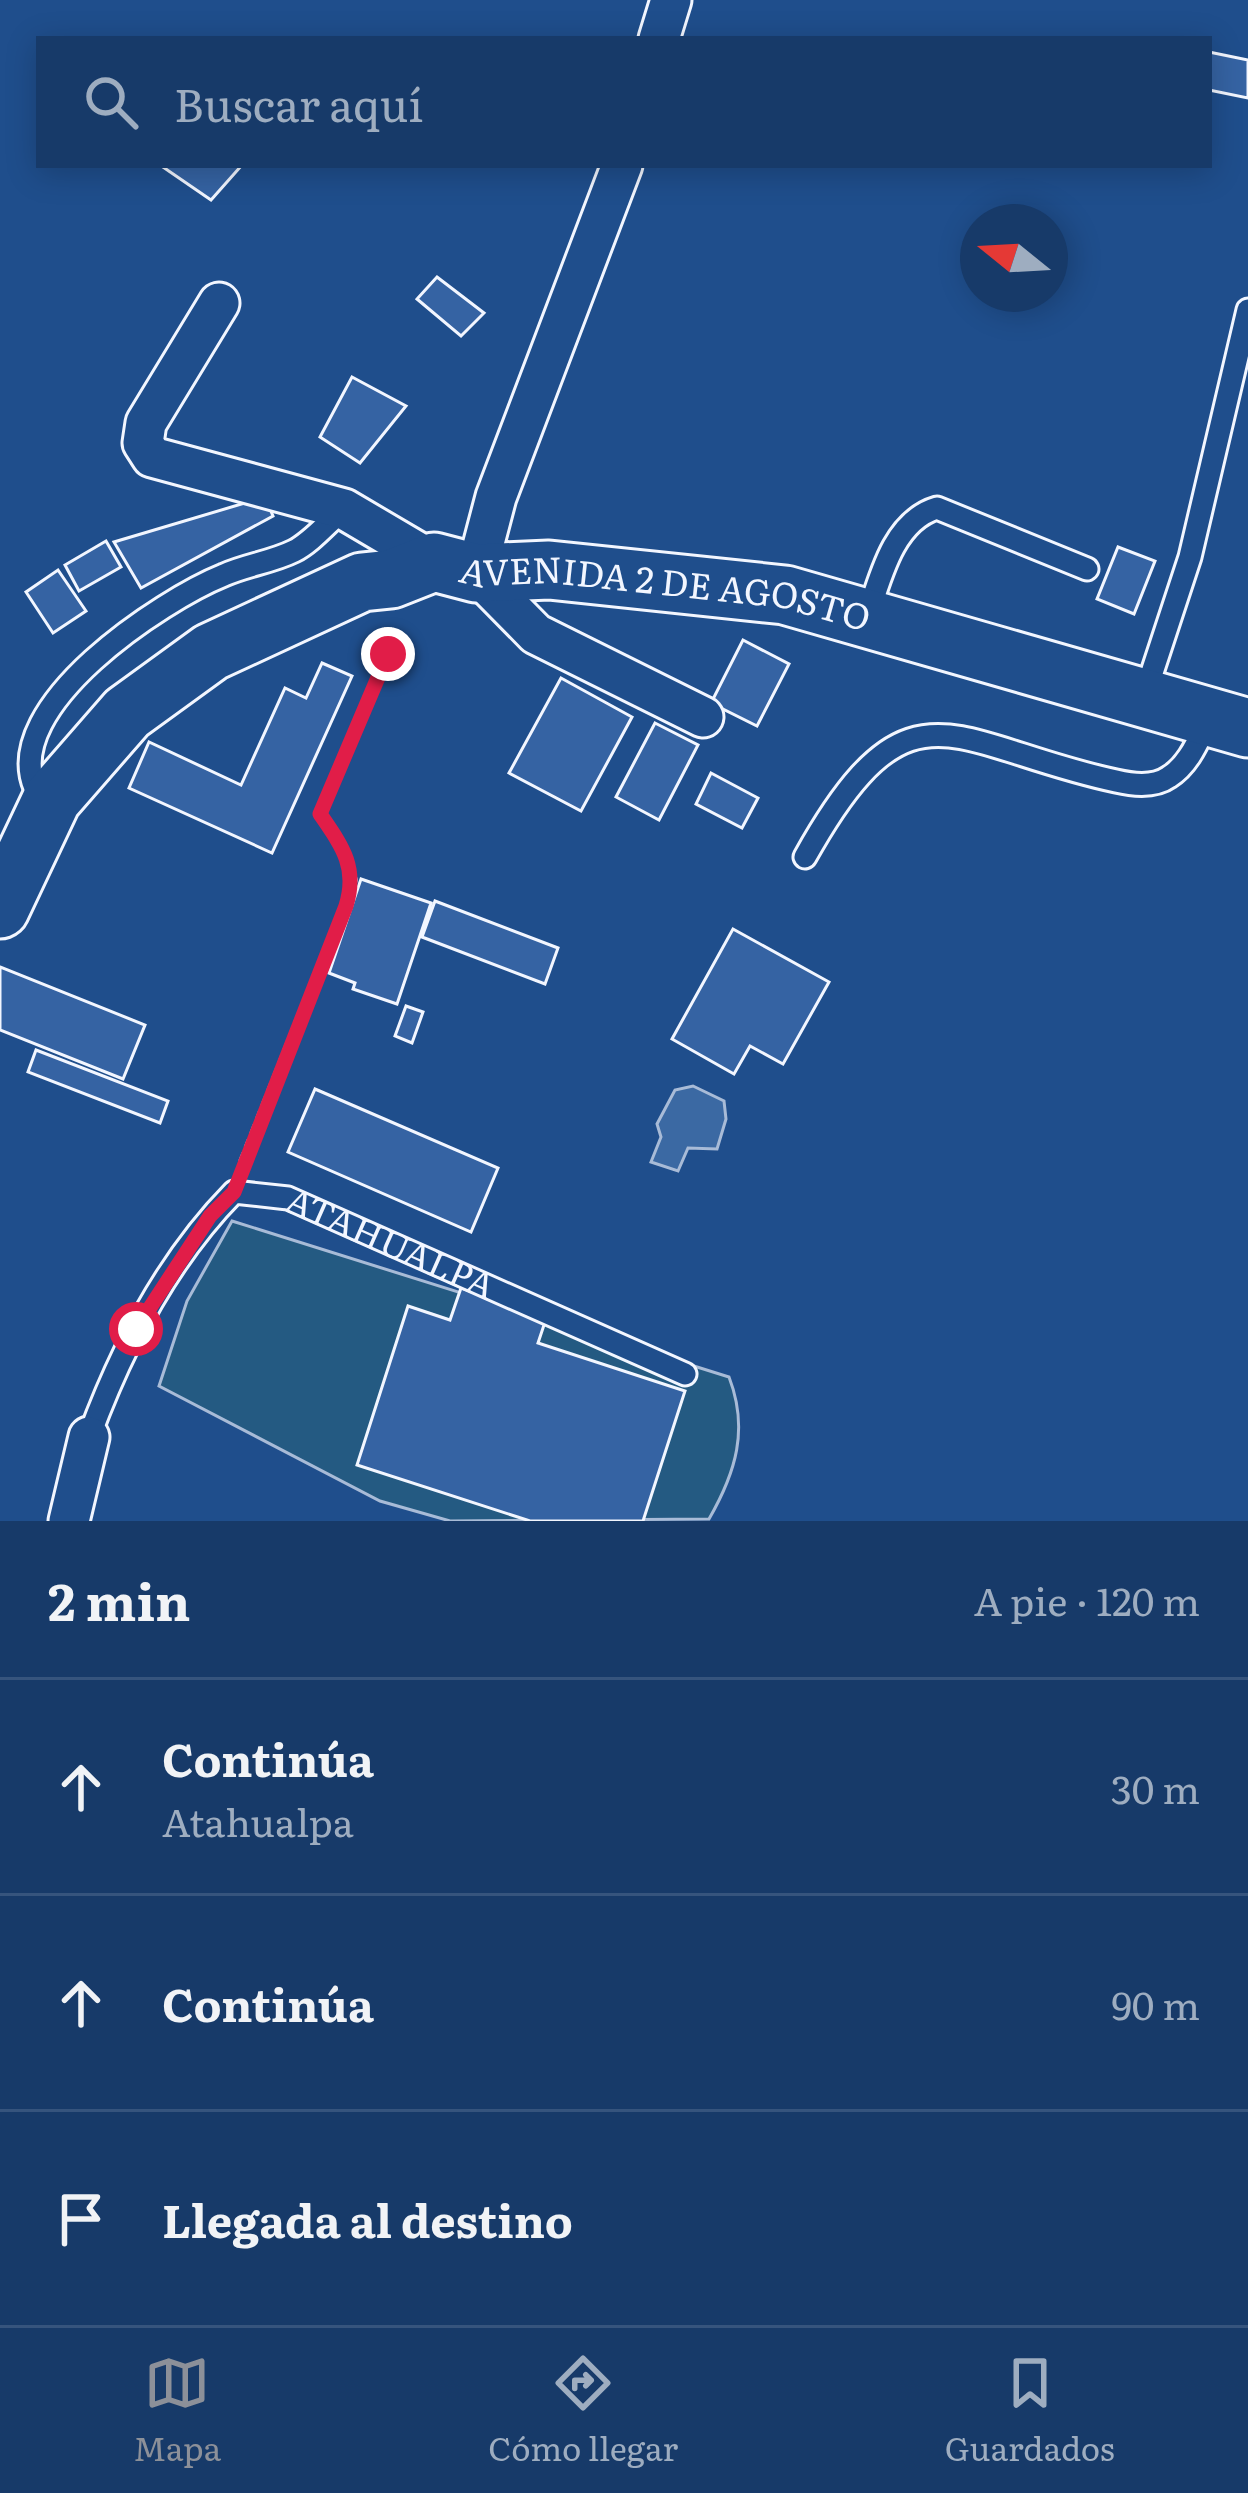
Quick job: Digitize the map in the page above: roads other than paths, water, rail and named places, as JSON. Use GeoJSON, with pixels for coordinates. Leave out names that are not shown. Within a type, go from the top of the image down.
{"type":"FeatureCollection","features":[{"type":"Feature","properties":{"kind":"main road","name":"AVENIDA 2 DE AGOSTO"},"geometry":{"type":"LineString","coordinates":[[0,909],[52,799],[127,713],[212,652],[362,582],[455,568],[549,570],[785,595],[1229,722]]}},
{"type":"Feature","properties":{"kind":"street"},"geometry":{"type":"LineString","coordinates":[[660,36],[671,0]]}},
{"type":"Feature","properties":{"kind":"street"},"geometry":{"type":"LineString","coordinates":[[455,568],[496,497],[621,168]]}},
{"type":"Feature","properties":{"kind":"street"},"geometry":{"type":"LineString","coordinates":[[219,303],[146,423],[143,443],[152,457],[344,509],[455,568],[536,634],[703,717]]}},
{"type":"Feature","properties":{"kind":"street","name":"ATAHUALPA"},"geometry":{"type":"LineString","coordinates":[[69,1521],[89,1437]]}},
{"type":"Feature","properties":{"kind":"lane"},"geometry":{"type":"LineString","coordinates":[[1144,698],[1190,557],[1248,310]]}},
{"type":"Feature","properties":{"kind":"lane"},"geometry":{"type":"LineString","coordinates":[[867,618],[905,527],[919,514],[938,508],[1087,569]]}},
{"type":"Feature","properties":{"kind":"lane"},"geometry":{"type":"LineString","coordinates":[[52,799],[35,788],[29,758],[45,720],[81,667],[157,608],[224,575],[297,550],[344,509]]}},
{"type":"Feature","properties":{"kind":"lane"},"geometry":{"type":"LineString","coordinates":[[806,857],[837,799],[869,764],[909,736],[990,742],[1136,785],[1166,781],[1229,722]]}},
{"type":"Feature","properties":{"kind":"lane","name":"ATAHUALPA"},"geometry":{"type":"LineString","coordinates":[[89,1437],[136,1329],[210,1216],[234,1192],[288,1198],[685,1374]]}}]}
